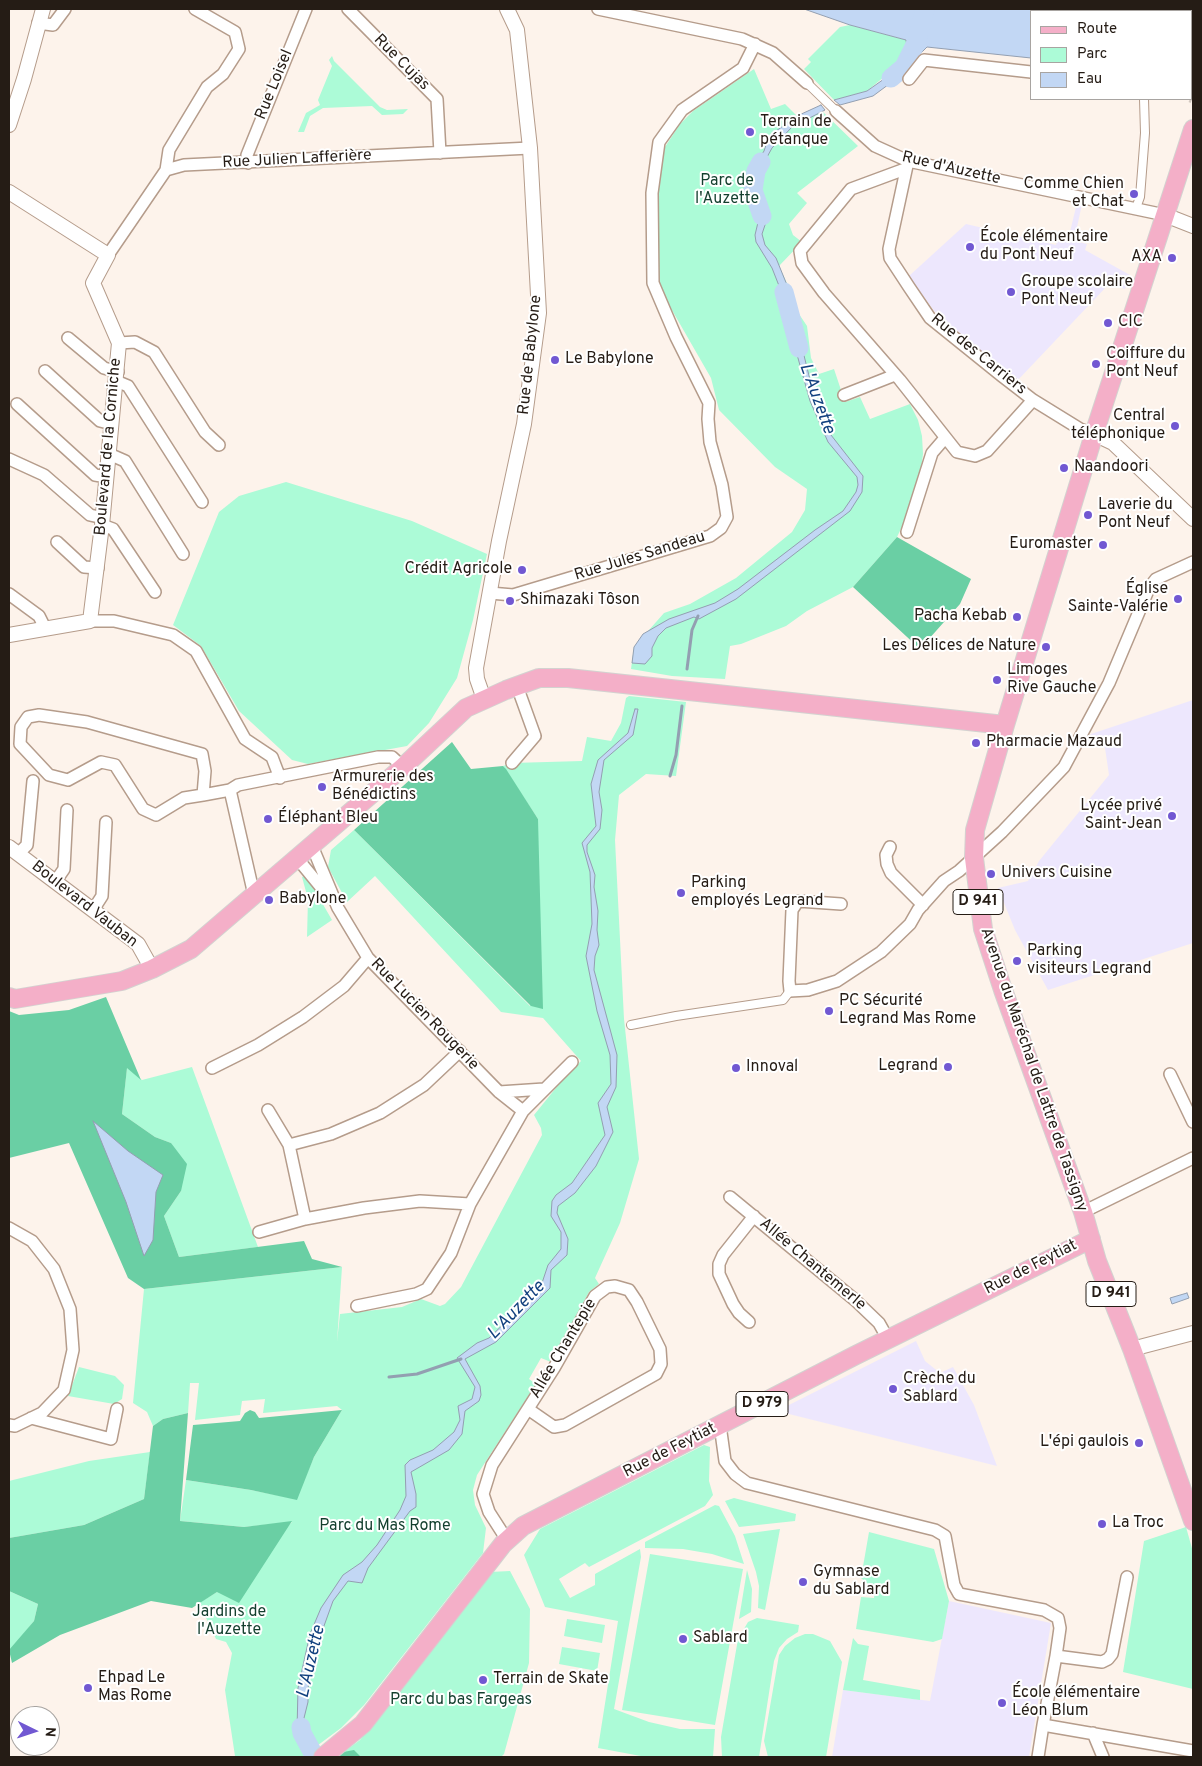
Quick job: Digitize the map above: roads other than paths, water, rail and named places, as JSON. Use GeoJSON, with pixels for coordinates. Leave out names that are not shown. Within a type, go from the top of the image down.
{"type":"FeatureCollection","features":[{"type":"Feature","properties":{"kind":"main road","name":"D 941"},"geometry":{"type":"LineString","coordinates":[[1004,725],[1094,434],[1193,129]]}},
{"type":"Feature","properties":{"kind":"main road"},"geometry":{"type":"LineString","coordinates":[[9,996],[15,998],[122,981],[152,969],[191,949],[403,767],[466,708],[539,678],[568,678],[622,683],[1004,725]]}},
{"type":"Feature","properties":{"kind":"main road","name":"Avenue du Maréchal de Lattre de Tassigny"},"geometry":{"type":"LineString","coordinates":[[1004,725],[976,830],[974,858],[983,929],[1091,1239],[1193,1521]]}},
{"type":"Feature","properties":{"kind":"main road","name":"Rue de Feytiat"},"geometry":{"type":"LineString","coordinates":[[325,1756],[363,1724],[450,1609],[507,1540],[540,1516],[888,1339],[1091,1239]]}},
{"type":"Feature","properties":{"kind":"street"},"geometry":{"type":"LineString","coordinates":[[9,125],[43,9]]}},
{"type":"Feature","properties":{"kind":"street"},"geometry":{"type":"LineString","coordinates":[[38,23],[52,25],[65,9]]}},
{"type":"Feature","properties":{"kind":"street"},"geometry":{"type":"LineString","coordinates":[[9,192],[108,255],[166,170],[169,150],[207,87],[223,74],[239,49],[235,32],[195,9]]}},
{"type":"Feature","properties":{"kind":"street","name":"Rue Loisel"},"geometry":{"type":"LineString","coordinates":[[248,163],[247,155],[306,9]]}},
{"type":"Feature","properties":{"kind":"street","name":"Rue Cujas"},"geometry":{"type":"LineString","coordinates":[[348,9],[437,99],[440,154]]}},
{"type":"Feature","properties":{"kind":"street","name":"Rue de Babylone"},"geometry":{"type":"LineString","coordinates":[[484,699],[477,679],[476,668],[524,424],[539,313],[530,148],[517,30],[507,9]]}},
{"type":"Feature","properties":{"kind":"street","name":"Rue d'Auzette"},"geometry":{"type":"LineString","coordinates":[[598,9],[724,35],[756,44],[782,60],[875,146],[907,165],[1165,214]]}},
{"type":"Feature","properties":{"kind":"street","name":"Rue Jules Sandeau"},"geometry":{"type":"LineString","coordinates":[[490,593],[513,595],[710,536],[721,528],[727,517],[722,485],[710,442],[709,403],[676,337],[653,283],[652,193],[659,142],[682,110],[743,68],[756,44]]}},
{"type":"Feature","properties":{"kind":"street"},"geometry":{"type":"LineString","coordinates":[[909,79],[924,60],[1030,72]]}},
{"type":"Feature","properties":{"kind":"street"},"geometry":{"type":"LineString","coordinates":[[1136,208],[1140,197],[1144,142],[1144,100]]}},
{"type":"Feature","properties":{"kind":"street","name":"Rue Julien Lafferière"},"geometry":{"type":"LineString","coordinates":[[166,170],[184,165],[440,154],[530,148]]}},
{"type":"Feature","properties":{"kind":"street"},"geometry":{"type":"LineString","coordinates":[[907,165],[851,189],[805,243],[799,256],[824,293],[895,375],[957,452],[975,456],[987,451],[1033,400]]}},
{"type":"Feature","properties":{"kind":"street","name":"Rue des Carriers"},"geometry":{"type":"LineString","coordinates":[[907,165],[890,241],[890,258],[930,318],[1033,400],[1080,429],[1094,434]]}},
{"type":"Feature","properties":{"kind":"street"},"geometry":{"type":"LineString","coordinates":[[1165,214],[1193,226]]}},
{"type":"Feature","properties":{"kind":"street","name":"Boulevard de la Corniche"},"geometry":{"type":"LineString","coordinates":[[90,621],[103,521],[119,343],[93,283],[108,255]]}},
{"type":"Feature","properties":{"kind":"street"},"geometry":{"type":"LineString","coordinates":[[68,338],[128,386],[202,502]]}},
{"type":"Feature","properties":{"kind":"street"},"geometry":{"type":"LineString","coordinates":[[119,343],[135,342],[154,352],[205,432],[219,445]]}},
{"type":"Feature","properties":{"kind":"street"},"geometry":{"type":"LineString","coordinates":[[45,371],[100,421],[112,424]]}},
{"type":"Feature","properties":{"kind":"street"},"geometry":{"type":"LineString","coordinates":[[844,395],[895,375]]}},
{"type":"Feature","properties":{"kind":"street"},"geometry":{"type":"LineString","coordinates":[[17,404],[95,475],[107,477]]}},
{"type":"Feature","properties":{"kind":"street"},"geometry":{"type":"LineString","coordinates":[[1094,434],[1113,443],[1193,519]]}},
{"type":"Feature","properties":{"kind":"street"},"geometry":{"type":"LineString","coordinates":[[907,532],[932,453],[945,438]]}},
{"type":"Feature","properties":{"kind":"street"},"geometry":{"type":"LineString","coordinates":[[109,454],[125,461],[184,554]]}},
{"type":"Feature","properties":{"kind":"street"},"geometry":{"type":"LineString","coordinates":[[9,459],[44,476],[90,515],[103,521],[113,529],[155,592]]}},
{"type":"Feature","properties":{"kind":"street"},"geometry":{"type":"LineString","coordinates":[[57,542],[84,567],[98,568]]}},
{"type":"Feature","properties":{"kind":"street"},"geometry":{"type":"LineString","coordinates":[[790,992],[808,990],[837,981],[855,970],[897,938],[944,880],[974,858],[1002,832],[1064,767],[1109,683],[1149,588],[1156,580],[1193,562]]}},
{"type":"Feature","properties":{"kind":"street"},"geometry":{"type":"LineString","coordinates":[[9,594],[39,616],[45,628]]}},
{"type":"Feature","properties":{"kind":"street"},"geometry":{"type":"LineString","coordinates":[[9,635],[90,621],[114,621],[173,634],[196,651],[245,739],[272,757],[280,778]]}},
{"type":"Feature","properties":{"kind":"street"},"geometry":{"type":"LineString","coordinates":[[512,763],[535,736],[517,686]]}},
{"type":"Feature","properties":{"kind":"street"},"geometry":{"type":"LineString","coordinates":[[203,795],[205,771],[202,754],[87,722],[39,715],[28,718],[21,727],[20,744],[48,776],[68,780],[101,762],[115,765],[143,809],[156,815],[184,798],[203,795],[230,790],[238,786],[378,757],[392,757],[403,767]]}},
{"type":"Feature","properties":{"kind":"street"},"geometry":{"type":"LineString","coordinates":[[14,851],[27,844],[32,781]]}},
{"type":"Feature","properties":{"kind":"street"},"geometry":{"type":"LineString","coordinates":[[230,790],[254,895]]}},
{"type":"Feature","properties":{"kind":"street"},"geometry":{"type":"LineString","coordinates":[[55,882],[64,869],[67,810]]}},
{"type":"Feature","properties":{"kind":"street"},"geometry":{"type":"LineString","coordinates":[[93,910],[102,896],[106,822]]}},
{"type":"Feature","properties":{"kind":"street","name":"Rue Lucien Rougerie"},"geometry":{"type":"LineString","coordinates":[[312,846],[338,908],[368,958],[499,1092],[523,1111]]}},
{"type":"Feature","properties":{"kind":"street"},"geometry":{"type":"LineString","coordinates":[[890,847],[886,855],[887,864],[892,873],[923,905]]}},
{"type":"Feature","properties":{"kind":"street","name":"Boulevard Vauban"},"geometry":{"type":"LineString","coordinates":[[14,851],[138,944],[152,969]]}},
{"type":"Feature","properties":{"kind":"street","name":"Rue Lucien Rougerie"},"geometry":{"type":"LineString","coordinates":[[297,858],[338,908]]}},
{"type":"Feature","properties":{"kind":"street"},"geometry":{"type":"LineString","coordinates":[[631,1025],[676,1016],[784,1000],[790,992],[792,910],[798,901],[841,904]]}},
{"type":"Feature","properties":{"kind":"street"},"geometry":{"type":"LineString","coordinates":[[212,1068],[258,1045],[303,1017],[344,986],[368,958]]}},
{"type":"Feature","properties":{"kind":"street"},"geometry":{"type":"LineString","coordinates":[[289,1145],[331,1134],[380,1113],[424,1085],[460,1051]]}},
{"type":"Feature","properties":{"kind":"street"},"geometry":{"type":"LineString","coordinates":[[357,1306],[416,1294],[427,1288],[452,1253],[470,1204],[523,1111],[572,1062]]}},
{"type":"Feature","properties":{"kind":"street"},"geometry":{"type":"LineString","coordinates":[[1170,1074],[1193,1122]]}},
{"type":"Feature","properties":{"kind":"street"},"geometry":{"type":"LineString","coordinates":[[499,1092],[544,1089]]}},
{"type":"Feature","properties":{"kind":"street"},"geometry":{"type":"LineString","coordinates":[[268,1110],[289,1145],[305,1219]]}},
{"type":"Feature","properties":{"kind":"street"},"geometry":{"type":"LineString","coordinates":[[1083,1212],[1193,1158]]}},
{"type":"Feature","properties":{"kind":"street","name":"Allée Chantemerle"},"geometry":{"type":"LineString","coordinates":[[730,1197],[855,1300],[879,1323],[888,1339]]}},
{"type":"Feature","properties":{"kind":"street"},"geometry":{"type":"LineString","coordinates":[[259,1232],[305,1219],[420,1201],[470,1204]]}},
{"type":"Feature","properties":{"kind":"street"},"geometry":{"type":"LineString","coordinates":[[750,1322],[739,1313],[733,1304],[719,1274],[719,1264],[722,1255],[754,1216]]}},
{"type":"Feature","properties":{"kind":"street"},"geometry":{"type":"LineString","coordinates":[[9,1425],[15,1426],[42,1413],[64,1390],[73,1350],[70,1309],[54,1269],[32,1241],[10,1234]]}},
{"type":"Feature","properties":{"kind":"street","name":"Allée Chantepie"},"geometry":{"type":"LineString","coordinates":[[507,1540],[489,1512],[483,1494],[492,1465],[599,1292],[607,1287],[615,1286],[629,1290],[634,1295],[660,1349],[661,1364],[656,1374],[565,1425],[554,1427],[528,1409]]}},
{"type":"Feature","properties":{"kind":"street"},"geometry":{"type":"LineString","coordinates":[[1132,1349],[1193,1333]]}},
{"type":"Feature","properties":{"kind":"street"},"geometry":{"type":"LineString","coordinates":[[31,1418],[111,1439],[118,1409]]}},
{"type":"Feature","properties":{"kind":"street"},"geometry":{"type":"LineString","coordinates":[[720,1425],[725,1461],[735,1474],[747,1483],[941,1533],[945,1536],[954,1585],[959,1594],[1053,1613],[1060,1623],[1038,1757]]}},
{"type":"Feature","properties":{"kind":"street"},"geometry":{"type":"LineString","coordinates":[[1056,1656],[1102,1662],[1108,1659],[1112,1654],[1127,1577]]}},
{"type":"Feature","properties":{"kind":"street"},"geometry":{"type":"LineString","coordinates":[[1043,1725],[1193,1751]]}},
{"type":"Feature","properties":{"kind":"street"},"geometry":{"type":"LineString","coordinates":[[1093,1733],[1103,1757]]}},
{"type":"Feature","properties":{"kind":"water"},"geometry":{"type":"Polygon","coordinates":[[[804,9],[1193,9],[1193,84],[1192,10],[1030,10],[1030,58],[927,47],[918,56],[908,53],[906,40],[850,25],[804,9]]]}},
{"type":"Feature","properties":{"kind":"water"},"geometry":{"type":"Polygon","coordinates":[[[904,60],[914,63],[908,70],[873,96],[840,105],[834,100],[867,91],[884,79],[904,60]]]}},
{"type":"Feature","properties":{"kind":"water"},"geometry":{"type":"Polygon","coordinates":[[[821,105],[825,110],[792,127],[772,148],[761,168],[758,187],[749,182],[752,170],[764,151],[769,136],[797,116],[821,105]]]}},
{"type":"Feature","properties":{"kind":"water"},"geometry":{"type":"Polygon","coordinates":[[[749,191],[758,196],[768,216],[762,234],[765,245],[776,258],[798,312],[788,320],[785,301],[772,268],[756,242],[755,235],[759,218],[749,191]]]}},
{"type":"Feature","properties":{"kind":"water"},"geometry":{"type":"Polygon","coordinates":[[[796,323],[815,400],[831,435],[863,476],[862,492],[850,511],[736,599],[699,619],[694,617],[666,628],[658,636],[652,648],[652,656],[645,664],[632,663],[634,647],[643,634],[669,619],[715,603],[738,589],[843,511],[856,492],[858,485],[857,477],[828,442],[810,401],[789,326],[796,323]]]}},
{"type":"Feature","properties":{"kind":"water"},"geometry":{"type":"Polygon","coordinates":[[[635,709],[638,709],[633,735],[604,760],[599,792],[602,810],[600,829],[587,845],[587,852],[595,875],[594,887],[598,911],[597,930],[599,945],[595,956],[594,970],[617,1055],[616,1087],[607,1107],[613,1132],[596,1166],[575,1193],[558,1206],[557,1213],[568,1239],[567,1255],[551,1270],[550,1288],[496,1342],[465,1359],[480,1386],[481,1395],[479,1401],[465,1411],[462,1434],[449,1450],[411,1472],[416,1494],[416,1507],[410,1511],[368,1568],[362,1583],[348,1581],[333,1601],[316,1648],[308,1688],[308,1702],[303,1722],[305,1735],[314,1749],[309,1752],[297,1731],[298,1688],[310,1634],[321,1608],[343,1575],[362,1562],[377,1545],[400,1510],[406,1496],[405,1465],[410,1460],[433,1450],[454,1432],[460,1420],[458,1406],[472,1399],[475,1387],[457,1358],[477,1343],[489,1338],[540,1289],[548,1265],[561,1249],[561,1232],[551,1216],[552,1201],[556,1195],[572,1183],[605,1135],[598,1103],[611,1084],[610,1055],[597,1011],[586,956],[592,924],[590,872],[582,843],[596,826],[591,784],[598,760],[628,733],[635,709]]]}},
{"type":"Feature","properties":{"kind":"water"},"geometry":{"type":"Polygon","coordinates":[[[93,1121],[128,1151],[163,1175],[156,1192],[153,1240],[144,1256],[126,1202],[93,1121]]]}},
{"type":"Feature","properties":{"kind":"water"},"geometry":{"type":"Polygon","coordinates":[[[1187,1293],[1189,1298],[1172,1304],[1170,1298],[1187,1293]]]}},
{"type":"Feature","properties":{"kind":"waterway","name":"L'Auzette"},"geometry":{"type":"LineString","coordinates":[[891,78],[904,67],[916,43],[925,9]]}},
{"type":"Feature","properties":{"kind":"waterway","name":"L'Auzette"},"geometry":{"type":"LineString","coordinates":[[761,162],[756,171],[753,190],[762,216]]}},
{"type":"Feature","properties":{"kind":"waterway","name":"L'Auzette"},"geometry":{"type":"LineString","coordinates":[[784,292],[799,348]]}},
{"type":"Feature","properties":{"kind":"waterway"},"geometry":{"type":"LineString","coordinates":[[687,669],[692,630],[698,616]]}},
{"type":"Feature","properties":{"kind":"waterway"},"geometry":{"type":"LineString","coordinates":[[670,776],[676,755],[682,706]]}},
{"type":"Feature","properties":{"kind":"waterway"},"geometry":{"type":"LineString","coordinates":[[389,1377],[417,1374],[461,1359]]}},
{"type":"Feature","properties":{"kind":"waterway","name":"L'Auzette"},"geometry":{"type":"LineString","coordinates":[[301,1727],[302,1733],[315,1757]]}},
{"type":"Feature","properties":{"kind":"place","name":"Terrain de pétanque"},"geometry":{"type":"Point","coordinates":[750,132]}},
{"type":"Feature","properties":{"kind":"place","name":"Comme Chien et Chat"},"geometry":{"type":"Point","coordinates":[1134,194]}},
{"type":"Feature","properties":{"kind":"place","name":"École élémentaire du Pont Neuf"},"geometry":{"type":"Point","coordinates":[970,247]}},
{"type":"Feature","properties":{"kind":"place","name":"AXA"},"geometry":{"type":"Point","coordinates":[1172,258]}},
{"type":"Feature","properties":{"kind":"place","name":"Groupe scolaire Pont Neuf"},"geometry":{"type":"Point","coordinates":[1011,292]}},
{"type":"Feature","properties":{"kind":"place","name":"CIC"},"geometry":{"type":"Point","coordinates":[1108,323]}},
{"type":"Feature","properties":{"kind":"place","name":"Le Babylone"},"geometry":{"type":"Point","coordinates":[555,360]}},
{"type":"Feature","properties":{"kind":"place","name":"Coiffure du Pont Neuf"},"geometry":{"type":"Point","coordinates":[1096,364]}},
{"type":"Feature","properties":{"kind":"place","name":"Central téléphonique"},"geometry":{"type":"Point","coordinates":[1175,426]}},
{"type":"Feature","properties":{"kind":"place","name":"Naandoori"},"geometry":{"type":"Point","coordinates":[1064,468]}},
{"type":"Feature","properties":{"kind":"place","name":"Laverie du Pont Neuf"},"geometry":{"type":"Point","coordinates":[1088,515]}},
{"type":"Feature","properties":{"kind":"place","name":"Euromaster"},"geometry":{"type":"Point","coordinates":[1103,545]}},
{"type":"Feature","properties":{"kind":"place","name":"Crédit Agricole"},"geometry":{"type":"Point","coordinates":[522,570]}},
{"type":"Feature","properties":{"kind":"place","name":"Église Sainte-Valérie"},"geometry":{"type":"Point","coordinates":[1178,599]}},
{"type":"Feature","properties":{"kind":"place","name":"Shimazaki Tôson"},"geometry":{"type":"Point","coordinates":[510,601]}},
{"type":"Feature","properties":{"kind":"place","name":"Pacha Kebab"},"geometry":{"type":"Point","coordinates":[1017,617]}},
{"type":"Feature","properties":{"kind":"place","name":"Les Délices de Nature"},"geometry":{"type":"Point","coordinates":[1046,647]}},
{"type":"Feature","properties":{"kind":"place","name":"Limoges Rive Gauche"},"geometry":{"type":"Point","coordinates":[997,680]}},
{"type":"Feature","properties":{"kind":"place","name":"Pharmacie Mazaud"},"geometry":{"type":"Point","coordinates":[976,743]}},
{"type":"Feature","properties":{"kind":"place","name":"Armurerie des Bénédictins"},"geometry":{"type":"Point","coordinates":[322,787]}},
{"type":"Feature","properties":{"kind":"place","name":"Lycée privé Saint-Jean"},"geometry":{"type":"Point","coordinates":[1172,816]}},
{"type":"Feature","properties":{"kind":"place","name":"Éléphant Bleu"},"geometry":{"type":"Point","coordinates":[268,819]}},
{"type":"Feature","properties":{"kind":"place","name":"Univers Cuisine"},"geometry":{"type":"Point","coordinates":[991,874]}},
{"type":"Feature","properties":{"kind":"place","name":"Parking employés Legrand"},"geometry":{"type":"Point","coordinates":[681,893]}},
{"type":"Feature","properties":{"kind":"place","name":"Babylone"},"geometry":{"type":"Point","coordinates":[269,900]}},
{"type":"Feature","properties":{"kind":"place","name":"Parking visiteurs Legrand"},"geometry":{"type":"Point","coordinates":[1017,961]}},
{"type":"Feature","properties":{"kind":"place","name":"PC Sécurité Legrand Mas Rome"},"geometry":{"type":"Point","coordinates":[829,1011]}},
{"type":"Feature","properties":{"kind":"place","name":"Legrand"},"geometry":{"type":"Point","coordinates":[948,1067]}},
{"type":"Feature","properties":{"kind":"place","name":"Innoval"},"geometry":{"type":"Point","coordinates":[736,1068]}},
{"type":"Feature","properties":{"kind":"place","name":"Crèche du Sablard"},"geometry":{"type":"Point","coordinates":[893,1389]}},
{"type":"Feature","properties":{"kind":"place","name":"L'épi gaulois"},"geometry":{"type":"Point","coordinates":[1139,1443]}},
{"type":"Feature","properties":{"kind":"place","name":"La Troc"},"geometry":{"type":"Point","coordinates":[1102,1524]}},
{"type":"Feature","properties":{"kind":"place","name":"Gymnase du Sablard"},"geometry":{"type":"Point","coordinates":[803,1582]}},
{"type":"Feature","properties":{"kind":"place","name":"Sablard"},"geometry":{"type":"Point","coordinates":[683,1639]}},
{"type":"Feature","properties":{"kind":"place","name":"Terrain de Skate"},"geometry":{"type":"Point","coordinates":[483,1680]}},
{"type":"Feature","properties":{"kind":"place","name":"Ehpad Le Mas Rome"},"geometry":{"type":"Point","coordinates":[88,1688]}},
{"type":"Feature","properties":{"kind":"place","name":"École élémentaire Léon Blum"},"geometry":{"type":"Point","coordinates":[1002,1703]}},
{"type":"Feature","properties":{"kind":"park label","name":"Parc de l'Auzette"},"geometry":{"type":"Point","coordinates":[727,191]}},
{"type":"Feature","properties":{"kind":"park label","name":"Parc du Mas Rome"},"geometry":{"type":"Point","coordinates":[385,1527]}},
{"type":"Feature","properties":{"kind":"park label","name":"Jardins de l'Auzette"},"geometry":{"type":"Point","coordinates":[229,1622]}},
{"type":"Feature","properties":{"kind":"park label","name":"Parc du bas Fargeas"},"geometry":{"type":"Point","coordinates":[461,1701]}}]}
